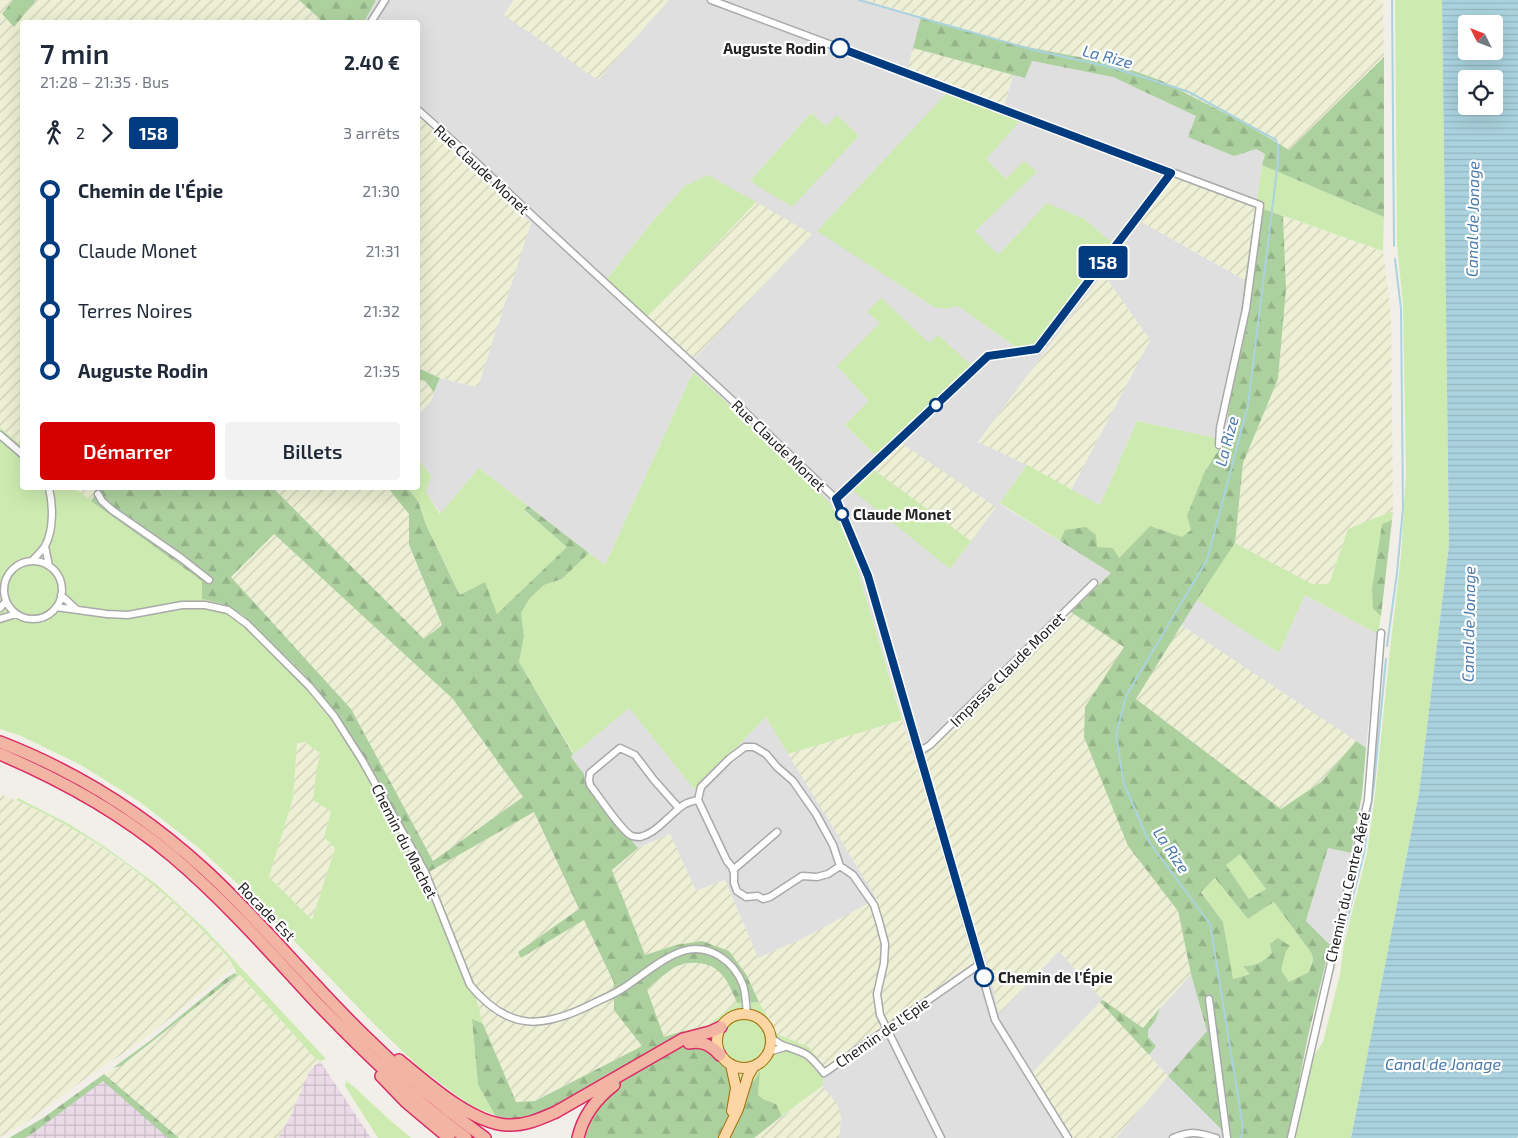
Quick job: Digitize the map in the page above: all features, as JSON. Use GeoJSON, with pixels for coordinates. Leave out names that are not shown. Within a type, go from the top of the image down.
{"type":"FeatureCollection","features":[{"type":"Feature","properties":{"kind":"highway","name":"Rocade Est"},"geometry":{"type":"LineString","coordinates":[[0,742],[44,762],[103,794],[170,840],[204,869],[240,904],[362,1042],[485,1138]]}},
{"type":"Feature","properties":{"kind":"highway","name":"Rocade Est"},"geometry":{"type":"LineString","coordinates":[[0,754],[39,772],[98,804],[124,820],[172,856],[233,912],[424,1105],[466,1138]]}},
{"type":"Feature","properties":{"kind":"highway"},"geometry":{"type":"LineString","coordinates":[[449,1138],[406,1102],[362,1057],[362,1042],[382,1044],[449,1099],[468,1112],[482,1119],[508,1125],[531,1122],[556,1112],[683,1039],[721,1027]]}},
{"type":"Feature","properties":{"kind":"highway"},"geometry":{"type":"LineString","coordinates":[[578,1138],[585,1117],[602,1095],[613,1086],[668,1053],[689,1043],[699,1041],[713,1047],[720,1054]]}},
{"type":"Feature","properties":{"kind":"main road"},"geometry":{"type":"LineString","coordinates":[[747,1015],[755,1017],[767,1028],[770,1036],[770,1045],[768,1052],[760,1063],[746,1068],[739,1068],[725,1061],[720,1054],[717,1040],[721,1027],[726,1021],[732,1017],[747,1015]]}},
{"type":"Feature","properties":{"kind":"main road"},"geometry":{"type":"LineString","coordinates":[[730,1125],[736,1088],[731,1065]]}},
{"type":"Feature","properties":{"kind":"main road"},"geometry":{"type":"LineString","coordinates":[[724,1138],[738,1109],[748,1076],[754,1066]]}},
{"type":"Feature","properties":{"kind":"street"},"geometry":{"type":"LineString","coordinates":[[373,20],[385,0]]}},
{"type":"Feature","properties":{"kind":"street"},"geometry":{"type":"LineString","coordinates":[[711,0],[1260,205],[1246,309],[1220,428],[1219,445]]}},
{"type":"Feature","properties":{"kind":"street","name":"Rue Claude Monet"},"geometry":{"type":"LineString","coordinates":[[420,112],[744,411],[836,499],[868,576],[995,1020],[1068,1138]]}},
{"type":"Feature","properties":{"kind":"street"},"geometry":{"type":"LineString","coordinates":[[836,499],[988,356],[1037,349],[1171,173]]}},
{"type":"Feature","properties":{"kind":"street"},"geometry":{"type":"LineString","coordinates":[[0,435],[20,452]]}},
{"type":"Feature","properties":{"kind":"street"},"geometry":{"type":"LineString","coordinates":[[32,561],[45,546],[52,523],[52,504],[49,490]]}},
{"type":"Feature","properties":{"kind":"street"},"geometry":{"type":"LineString","coordinates":[[98,494],[102,501],[112,510],[181,558],[208,580]]}},
{"type":"Feature","properties":{"kind":"street"},"geometry":{"type":"LineString","coordinates":[[45,546],[49,566]]}},
{"type":"Feature","properties":{"kind":"street"},"geometry":{"type":"LineString","coordinates":[[32,561],[41,562],[49,566],[59,579],[61,587],[61,595],[56,607],[42,618],[24,618],[16,614],[6,601],[4,592],[8,574],[15,567],[32,561]]}},
{"type":"Feature","properties":{"kind":"street","name":"Impasse Claude Monet"},"geometry":{"type":"LineString","coordinates":[[918,752],[930,745],[1094,583]]}},
{"type":"Feature","properties":{"kind":"street"},"geometry":{"type":"LineString","coordinates":[[61,595],[77,610]]}},
{"type":"Feature","properties":{"kind":"street"},"geometry":{"type":"LineString","coordinates":[[0,608],[6,601]]}},
{"type":"Feature","properties":{"kind":"street","name":"Chemin du Machet"},"geometry":{"type":"LineString","coordinates":[[56,607],[107,614],[128,614],[182,606],[205,605],[228,610],[247,624],[310,687],[334,716],[362,760],[425,872],[470,985],[493,1008],[513,1018],[534,1022],[552,1020],[578,1012],[623,989],[657,965],[683,951],[700,950],[712,952],[724,958],[735,969],[743,986],[747,1015]]}},
{"type":"Feature","properties":{"kind":"street"},"geometry":{"type":"LineString","coordinates":[[0,619],[16,614]]}},
{"type":"Feature","properties":{"kind":"street","name":"Chemin du Centre Aéré"},"geometry":{"type":"LineString","coordinates":[[1291,1138],[1368,800],[1381,633]]}},
{"type":"Feature","properties":{"kind":"street"},"geometry":{"type":"LineString","coordinates":[[840,866],[828,874],[817,877],[802,876],[770,897],[763,899],[758,896],[746,897],[737,891],[733,870],[727,862],[698,800],[701,788],[729,759],[745,747],[754,746],[766,754],[777,767],[793,780],[820,822],[833,846],[840,866],[852,874],[874,906],[885,944],[884,963],[877,994],[880,1015],[941,1138]]}},
{"type":"Feature","properties":{"kind":"street"},"geometry":{"type":"LineString","coordinates":[[678,807],[635,755],[620,748],[590,773],[590,785],[632,836],[640,837],[650,832],[668,819],[678,807],[698,800]]}},
{"type":"Feature","properties":{"kind":"street"},"geometry":{"type":"LineString","coordinates":[[733,870],[777,832]]}},
{"type":"Feature","properties":{"kind":"street","name":"Chemin de l'Epie"},"geometry":{"type":"LineString","coordinates":[[770,1036],[774,1041],[785,1047],[794,1048],[808,1056],[824,1073],[980,964]]}},
{"type":"Feature","properties":{"kind":"street"},"geometry":{"type":"LineString","coordinates":[[1209,999],[1227,1138]]}},
{"type":"Feature","properties":{"kind":"street"},"geometry":{"type":"LineString","coordinates":[[768,1052],[785,1047]]}},
{"type":"Feature","properties":{"kind":"street"},"geometry":{"type":"LineString","coordinates":[[1173,1138],[1187,1133],[1200,1133],[1216,1138]]}},
{"type":"Feature","properties":{"kind":"shaded area"},"geometry":{"type":"Polygon","coordinates":[[[376,0],[514,0],[504,15],[598,79],[669,0],[866,0],[921,17],[908,70],[1004,106],[1013,75],[1025,78],[1032,61],[1113,77],[1197,116],[1188,137],[1255,149],[1265,154],[1256,206],[1140,221],[1245,280],[1225,440],[1137,421],[1100,505],[1071,490],[1150,340],[1103,274],[978,442],[1027,465],[1000,504],[1111,573],[916,765],[853,554],[832,506],[803,473],[693,372],[605,565],[480,469],[441,514],[426,492],[431,476],[420,462],[420,413],[431,401],[440,378],[477,387],[531,223],[420,117],[420,20],[365,20],[376,0]],[[947,93],[958,306],[1017,348],[1047,204],[998,255],[975,232],[1006,179],[986,159],[947,93]],[[811,113],[750,181],[826,127],[811,113]],[[685,186],[652,222],[607,279],[694,359],[685,186]],[[880,322],[870,401],[845,425],[876,456],[938,335],[929,343],[880,322]],[[853,490],[950,568],[971,540],[853,490]]]}},
{"type":"Feature","properties":{"kind":"shaded area"},"geometry":{"type":"Polygon","coordinates":[[[1305,595],[1378,634],[1366,748],[1181,625],[1197,600],[1279,653],[1305,595]]]}},
{"type":"Feature","properties":{"kind":"shaded area"},"geometry":{"type":"Polygon","coordinates":[[[629,707],[695,790],[766,717],[877,899],[800,940],[758,958],[725,880],[696,891],[670,834],[638,848],[585,784],[584,774],[570,756],[629,707]]]}},
{"type":"Feature","properties":{"kind":"shaded area"},"geometry":{"type":"Polygon","coordinates":[[[1328,848],[1351,853],[1330,945],[1306,922],[1328,848]]]}},
{"type":"Feature","properties":{"kind":"shaded area"},"geometry":{"type":"Polygon","coordinates":[[[1059,951],[1103,1000],[1033,1072],[1071,1134],[1065,1138],[839,1138],[841,1117],[822,1086],[825,1068],[985,954],[1059,951]]]}},
{"type":"Feature","properties":{"kind":"shaded area"},"geometry":{"type":"Polygon","coordinates":[[[1191,974],[1207,1031],[1230,1138],[1116,1138],[1168,1076],[1149,1055],[1156,1046],[1148,1037],[1148,1030],[1155,1021],[1160,1008],[1191,974]]]}},
{"type":"Feature","properties":{"kind":"shaded area"},"geometry":{"type":"Polygon","coordinates":[[[320,1061],[371,1138],[278,1138],[292,1113],[308,1074],[320,1061]]]}},
{"type":"Feature","properties":{"kind":"shaded area"},"geometry":{"type":"Polygon","coordinates":[[[108,1077],[179,1138],[24,1138],[29,1136],[108,1077]]]}},
{"type":"Feature","properties":{"kind":"green space"},"geometry":{"type":"Polygon","coordinates":[[[0,0],[13,0],[2,14],[14,27],[36,0],[299,0],[321,20],[20,20],[20,444],[0,427],[0,0]]]}},
{"type":"Feature","properties":{"kind":"green space"},"geometry":{"type":"Polygon","coordinates":[[[13,0],[36,0],[14,27],[2,14],[13,0]]]}},
{"type":"Feature","properties":{"kind":"green space"},"geometry":{"type":"Polygon","coordinates":[[[299,0],[376,0],[365,20],[321,20],[299,0]]]}},
{"type":"Feature","properties":{"kind":"green space"},"geometry":{"type":"Polygon","coordinates":[[[514,0],[669,0],[598,80],[504,15],[514,0]]]}},
{"type":"Feature","properties":{"kind":"green space"},"geometry":{"type":"Polygon","coordinates":[[[866,0],[1383,0],[1384,57],[1289,151],[1242,122],[1162,81],[1115,64],[1017,45],[866,0]]]}},
{"type":"Feature","properties":{"kind":"green space"},"geometry":{"type":"Polygon","coordinates":[[[1395,0],[1442,0],[1449,545],[1419,793],[1351,1138],[1295,1138],[1313,1056],[1323,1042],[1340,974],[1344,944],[1367,853],[1401,556],[1406,474],[1403,305],[1397,245],[1395,0]]]}},
{"type":"Feature","properties":{"kind":"green space"},"geometry":{"type":"Polygon","coordinates":[[[921,17],[1017,45],[1115,64],[1162,81],[1242,122],[1289,150],[1384,57],[1384,217],[1262,165],[1265,154],[1256,149],[1234,156],[1188,137],[1196,116],[1113,77],[1032,61],[1025,78],[913,48],[921,17]]]}},
{"type":"Feature","properties":{"kind":"green space"},"geometry":{"type":"Polygon","coordinates":[[[913,48],[1013,75],[1004,106],[908,69],[913,48]]]}},
{"type":"Feature","properties":{"kind":"green space"},"geometry":{"type":"Polygon","coordinates":[[[947,93],[1021,120],[986,159],[1006,179],[1024,161],[1037,172],[975,231],[998,255],[1047,203],[1084,219],[1115,245],[1040,342],[1029,347],[1017,348],[958,306],[946,309],[934,307],[817,231],[947,93]]]}},
{"type":"Feature","properties":{"kind":"green space"},"geometry":{"type":"Polygon","coordinates":[[[811,113],[826,126],[837,115],[859,136],[792,207],[750,181],[811,113]]]}},
{"type":"Feature","properties":{"kind":"green space"},"geometry":{"type":"Polygon","coordinates":[[[420,117],[531,223],[478,387],[440,378],[420,369],[420,117]]]}},
{"type":"Feature","properties":{"kind":"green space"},"geometry":{"type":"Polygon","coordinates":[[[1262,165],[1384,217],[1383,251],[1256,206],[1262,165]]]}},
{"type":"Feature","properties":{"kind":"green space"},"geometry":{"type":"Polygon","coordinates":[[[708,175],[756,202],[647,317],[607,279],[652,222],[685,186],[708,175]]]}},
{"type":"Feature","properties":{"kind":"green space"},"geometry":{"type":"Polygon","coordinates":[[[1174,176],[1256,206],[1245,280],[1140,221],[1174,176]]]}},
{"type":"Feature","properties":{"kind":"green space"},"geometry":{"type":"Polygon","coordinates":[[[756,202],[812,234],[694,359],[647,317],[756,202]]]}},
{"type":"Feature","properties":{"kind":"green space"},"geometry":{"type":"Polygon","coordinates":[[[1256,206],[1283,216],[1286,289],[1278,379],[1243,463],[1235,543],[1197,600],[1136,699],[1281,809],[1321,782],[1356,741],[1366,748],[1362,795],[1351,853],[1328,848],[1306,921],[1330,945],[1308,1036],[1288,1138],[1230,1138],[1168,1076],[1207,1031],[1191,974],[1178,911],[1128,846],[1084,737],[1085,707],[1124,647],[1071,612],[1111,573],[1060,541],[1065,530],[1086,527],[1096,535],[1097,547],[1113,548],[1119,558],[1150,526],[1182,537],[1191,530],[1187,516],[1205,471],[1225,440],[1256,206]],[[1240,854],[1226,865],[1249,899],[1266,889],[1240,854]],[[1215,878],[1201,892],[1223,922],[1233,979],[1250,974],[1243,966],[1259,963],[1266,959],[1272,953],[1270,944],[1278,938],[1290,946],[1286,951],[1281,970],[1289,982],[1309,972],[1313,960],[1312,954],[1274,902],[1248,919],[1215,878]]]}},
{"type":"Feature","properties":{"kind":"green space"},"geometry":{"type":"Polygon","coordinates":[[[1283,216],[1383,251],[1391,315],[1393,511],[1348,529],[1329,584],[1312,584],[1235,543],[1243,463],[1278,379],[1286,289],[1283,216]]]}},
{"type":"Feature","properties":{"kind":"green space"},"geometry":{"type":"Polygon","coordinates":[[[1103,274],[1150,340],[1071,490],[1027,465],[978,442],[1103,274]]]}},
{"type":"Feature","properties":{"kind":"green space"},"geometry":{"type":"Polygon","coordinates":[[[881,298],[929,343],[938,335],[972,366],[876,456],[845,425],[869,401],[837,366],[880,323],[867,312],[881,298]]]}},
{"type":"Feature","properties":{"kind":"green space"},"geometry":{"type":"Polygon","coordinates":[[[420,369],[440,378],[434,392],[425,381],[420,380],[420,369]]]}},
{"type":"Feature","properties":{"kind":"green space"},"geometry":{"type":"Polygon","coordinates":[[[693,372],[803,473],[832,506],[853,554],[902,720],[788,754],[766,717],[695,790],[629,708],[574,754],[519,662],[524,636],[521,613],[530,598],[544,585],[562,579],[589,553],[605,565],[693,372]]]}},
{"type":"Feature","properties":{"kind":"green space"},"geometry":{"type":"Polygon","coordinates":[[[420,380],[425,381],[434,392],[431,401],[420,413],[420,380]]]}},
{"type":"Feature","properties":{"kind":"green space"},"geometry":{"type":"Polygon","coordinates":[[[1137,421],[1225,440],[1205,471],[1191,530],[1182,537],[1150,527],[1118,559],[1066,530],[1060,541],[1000,503],[1027,465],[1100,505],[1137,421]]]}},
{"type":"Feature","properties":{"kind":"green space"},"geometry":{"type":"Polygon","coordinates":[[[0,427],[20,444],[20,490],[77,490],[203,581],[203,599],[223,604],[243,615],[304,674],[337,715],[427,873],[470,975],[483,1024],[472,1020],[478,1085],[495,1115],[471,1106],[420,1068],[375,1025],[254,899],[200,849],[140,802],[81,765],[21,736],[0,729],[0,427]],[[305,742],[297,743],[293,798],[269,877],[312,920],[335,848],[324,837],[331,811],[313,800],[317,766],[321,754],[305,742]]]}},
{"type":"Feature","properties":{"kind":"green space"},"geometry":{"type":"Polygon","coordinates":[[[901,443],[996,507],[971,541],[874,470],[901,443]]]}},
{"type":"Feature","properties":{"kind":"green space"},"geometry":{"type":"Polygon","coordinates":[[[420,462],[431,476],[426,492],[440,514],[479,468],[528,506],[524,511],[568,547],[497,614],[461,596],[426,525],[418,501],[409,490],[420,490],[420,462]]]}},
{"type":"Feature","properties":{"kind":"green space"},"geometry":{"type":"Polygon","coordinates":[[[874,470],[971,541],[950,569],[852,490],[874,470]]]}},
{"type":"Feature","properties":{"kind":"green space"},"geometry":{"type":"Polygon","coordinates":[[[77,490],[97,490],[91,501],[77,490]]]}},
{"type":"Feature","properties":{"kind":"green space"},"geometry":{"type":"Polygon","coordinates":[[[97,490],[275,490],[424,639],[442,625],[409,545],[409,514],[390,490],[409,490],[418,501],[426,525],[460,595],[485,582],[497,614],[567,547],[524,510],[528,506],[589,553],[562,579],[544,585],[530,598],[521,613],[524,636],[519,662],[573,754],[571,757],[584,774],[585,784],[638,848],[612,870],[645,955],[676,945],[702,941],[729,951],[746,974],[759,1002],[737,1003],[724,977],[709,965],[694,963],[680,965],[667,972],[647,990],[664,1037],[683,1031],[708,1048],[727,1069],[732,1086],[747,1091],[760,1071],[758,1095],[776,1104],[782,1116],[754,1138],[585,1138],[594,1113],[606,1099],[597,1082],[533,1115],[510,1119],[495,1115],[478,1085],[472,1019],[483,1024],[516,1102],[535,1101],[642,1046],[614,1010],[614,983],[584,920],[521,958],[518,952],[579,909],[534,812],[427,873],[337,715],[304,674],[243,615],[223,604],[202,599],[202,581],[91,501],[97,490]],[[274,534],[231,577],[351,709],[433,861],[523,797],[453,699],[274,534]]]}},
{"type":"Feature","properties":{"kind":"green space"},"geometry":{"type":"Polygon","coordinates":[[[275,490],[390,490],[409,514],[409,546],[442,626],[424,639],[275,490]]]}},
{"type":"Feature","properties":{"kind":"green space"},"geometry":{"type":"Polygon","coordinates":[[[1393,511],[1392,520],[1382,524],[1373,609],[1381,616],[1378,634],[1305,595],[1279,653],[1197,600],[1235,543],[1312,584],[1329,584],[1348,529],[1393,511]]]}},
{"type":"Feature","properties":{"kind":"green space"},"geometry":{"type":"Polygon","coordinates":[[[1392,520],[1381,616],[1373,609],[1372,589],[1382,524],[1392,520]]]}},
{"type":"Feature","properties":{"kind":"green space"},"geometry":{"type":"Polygon","coordinates":[[[274,534],[453,699],[523,797],[433,861],[351,709],[231,577],[274,534]]]}},
{"type":"Feature","properties":{"kind":"green space"},"geometry":{"type":"Polygon","coordinates":[[[1071,612],[1125,647],[1085,707],[1128,846],[1178,911],[1191,974],[1143,1028],[1103,1000],[1059,951],[999,1014],[985,954],[825,1068],[809,1047],[777,1034],[746,974],[676,945],[645,955],[612,870],[638,848],[670,834],[696,891],[725,880],[758,958],[800,940],[877,899],[788,754],[902,720],[916,765],[1071,612]]]}},
{"type":"Feature","properties":{"kind":"green space"},"geometry":{"type":"Polygon","coordinates":[[[1181,625],[1356,741],[1321,782],[1281,809],[1136,699],[1181,625]]]}},
{"type":"Feature","properties":{"kind":"green space"},"geometry":{"type":"Polygon","coordinates":[[[305,742],[322,754],[317,766],[331,811],[324,836],[335,847],[312,920],[269,877],[293,798],[297,743],[305,742]]]}},
{"type":"Feature","properties":{"kind":"green space"},"geometry":{"type":"Polygon","coordinates":[[[0,794],[31,807],[73,829],[147,880],[182,910],[211,939],[234,966],[142,1041],[82,1081],[27,1122],[0,1137],[0,794]]]}},
{"type":"Feature","properties":{"kind":"green space"},"geometry":{"type":"Polygon","coordinates":[[[18,798],[69,824],[105,847],[156,884],[205,929],[326,1059],[320,1061],[315,1058],[241,976],[237,975],[229,959],[221,949],[187,915],[143,876],[94,842],[16,800],[18,798]]]}},
{"type":"Feature","properties":{"kind":"green space"},"geometry":{"type":"Polygon","coordinates":[[[534,812],[579,909],[518,952],[521,958],[584,920],[614,984],[615,1010],[642,1046],[534,1101],[515,1102],[483,1024],[470,975],[427,873],[534,812]]]}},
{"type":"Feature","properties":{"kind":"green space"},"geometry":{"type":"Polygon","coordinates":[[[1240,853],[1266,889],[1249,899],[1226,865],[1240,853]]]}},
{"type":"Feature","properties":{"kind":"green space"},"geometry":{"type":"Polygon","coordinates":[[[1216,878],[1248,919],[1274,902],[1312,954],[1313,959],[1309,972],[1289,983],[1281,970],[1286,951],[1272,953],[1260,963],[1244,966],[1250,974],[1232,979],[1223,922],[1201,891],[1216,878]]]}},
{"type":"Feature","properties":{"kind":"green space"},"geometry":{"type":"Polygon","coordinates":[[[702,962],[717,969],[729,984],[737,1003],[708,1025],[664,1037],[647,990],[655,982],[680,965],[702,962]]]}},
{"type":"Feature","properties":{"kind":"green space"},"geometry":{"type":"Polygon","coordinates":[[[235,973],[237,975],[121,1066],[113,1068],[151,1040],[235,973]]]}},
{"type":"Feature","properties":{"kind":"green space"},"geometry":{"type":"Polygon","coordinates":[[[237,975],[241,976],[315,1058],[320,1061],[308,1074],[292,1113],[278,1138],[179,1138],[104,1074],[127,1062],[237,975]]]}},
{"type":"Feature","properties":{"kind":"green space"},"geometry":{"type":"Polygon","coordinates":[[[1103,1000],[1143,1028],[1160,1008],[1155,1021],[1148,1030],[1148,1037],[1156,1046],[1149,1055],[1100,1002],[1103,1000]]]}},
{"type":"Feature","properties":{"kind":"green space"},"geometry":{"type":"Polygon","coordinates":[[[759,1002],[777,1034],[809,1047],[825,1068],[822,1086],[782,1116],[776,1104],[758,1095],[759,1072],[747,1091],[683,1031],[708,1025],[737,1003],[759,1002]]]}},
{"type":"Feature","properties":{"kind":"green space"},"geometry":{"type":"Polygon","coordinates":[[[1100,1002],[1168,1076],[1116,1138],[1065,1138],[1070,1134],[1033,1072],[1100,1002]]]}},
{"type":"Feature","properties":{"kind":"green space"},"geometry":{"type":"Polygon","coordinates":[[[104,1074],[179,1138],[168,1138],[103,1081],[29,1136],[9,1138],[43,1118],[104,1074]]]}},
{"type":"Feature","properties":{"kind":"green space"},"geometry":{"type":"Polygon","coordinates":[[[346,1081],[411,1138],[378,1138],[345,1086],[346,1081]]]}},
{"type":"Feature","properties":{"kind":"green space"},"geometry":{"type":"Polygon","coordinates":[[[822,1086],[837,1104],[841,1117],[839,1138],[754,1138],[822,1086]]]}},
{"type":"Feature","properties":{"kind":"water","name":"Canal de Jonage"},"geometry":{"type":"Polygon","coordinates":[[[1442,0],[1518,0],[1517,1138],[1351,1138],[1419,793],[1449,545],[1442,0]]]}},
{"type":"Feature","properties":{"kind":"waterway","name":"La Rize"},"geometry":{"type":"LineString","coordinates":[[859,0],[1034,50],[1114,68],[1189,92],[1276,140],[1278,162],[1248,405],[1207,560],[1126,696],[1116,735],[1124,784],[1149,842],[1210,924],[1243,1127],[1241,1138]]}},
{"type":"Feature","properties":{"kind":"waterway"},"geometry":{"type":"LineString","coordinates":[[1392,0],[1394,246]]}},
{"type":"Feature","properties":{"kind":"waterway"},"geometry":{"type":"LineString","coordinates":[[1387,646],[1397,573],[1403,508],[1401,309],[1395,259]]}},
{"type":"Feature","properties":{"kind":"waterway"},"geometry":{"type":"LineString","coordinates":[[1342,941],[1364,853],[1374,784],[1386,659]]}},
{"type":"Feature","properties":{"kind":"bus line","name":"158"},"geometry":{"type":"LineString","coordinates":[[840,48],[1171,173],[1037,349],[988,356],[836,499],[868,576],[984,977]]}},
{"type":"Feature","properties":{"kind":"place","name":"Auguste Rodin"},"geometry":{"type":"Point","coordinates":[840,48]}},
{"type":"Feature","properties":{"kind":"place","name":"Claude Monet"},"geometry":{"type":"Point","coordinates":[842,514]}},
{"type":"Feature","properties":{"kind":"place","name":"Chemin de l'Épie"},"geometry":{"type":"Point","coordinates":[984,977]}}]}
